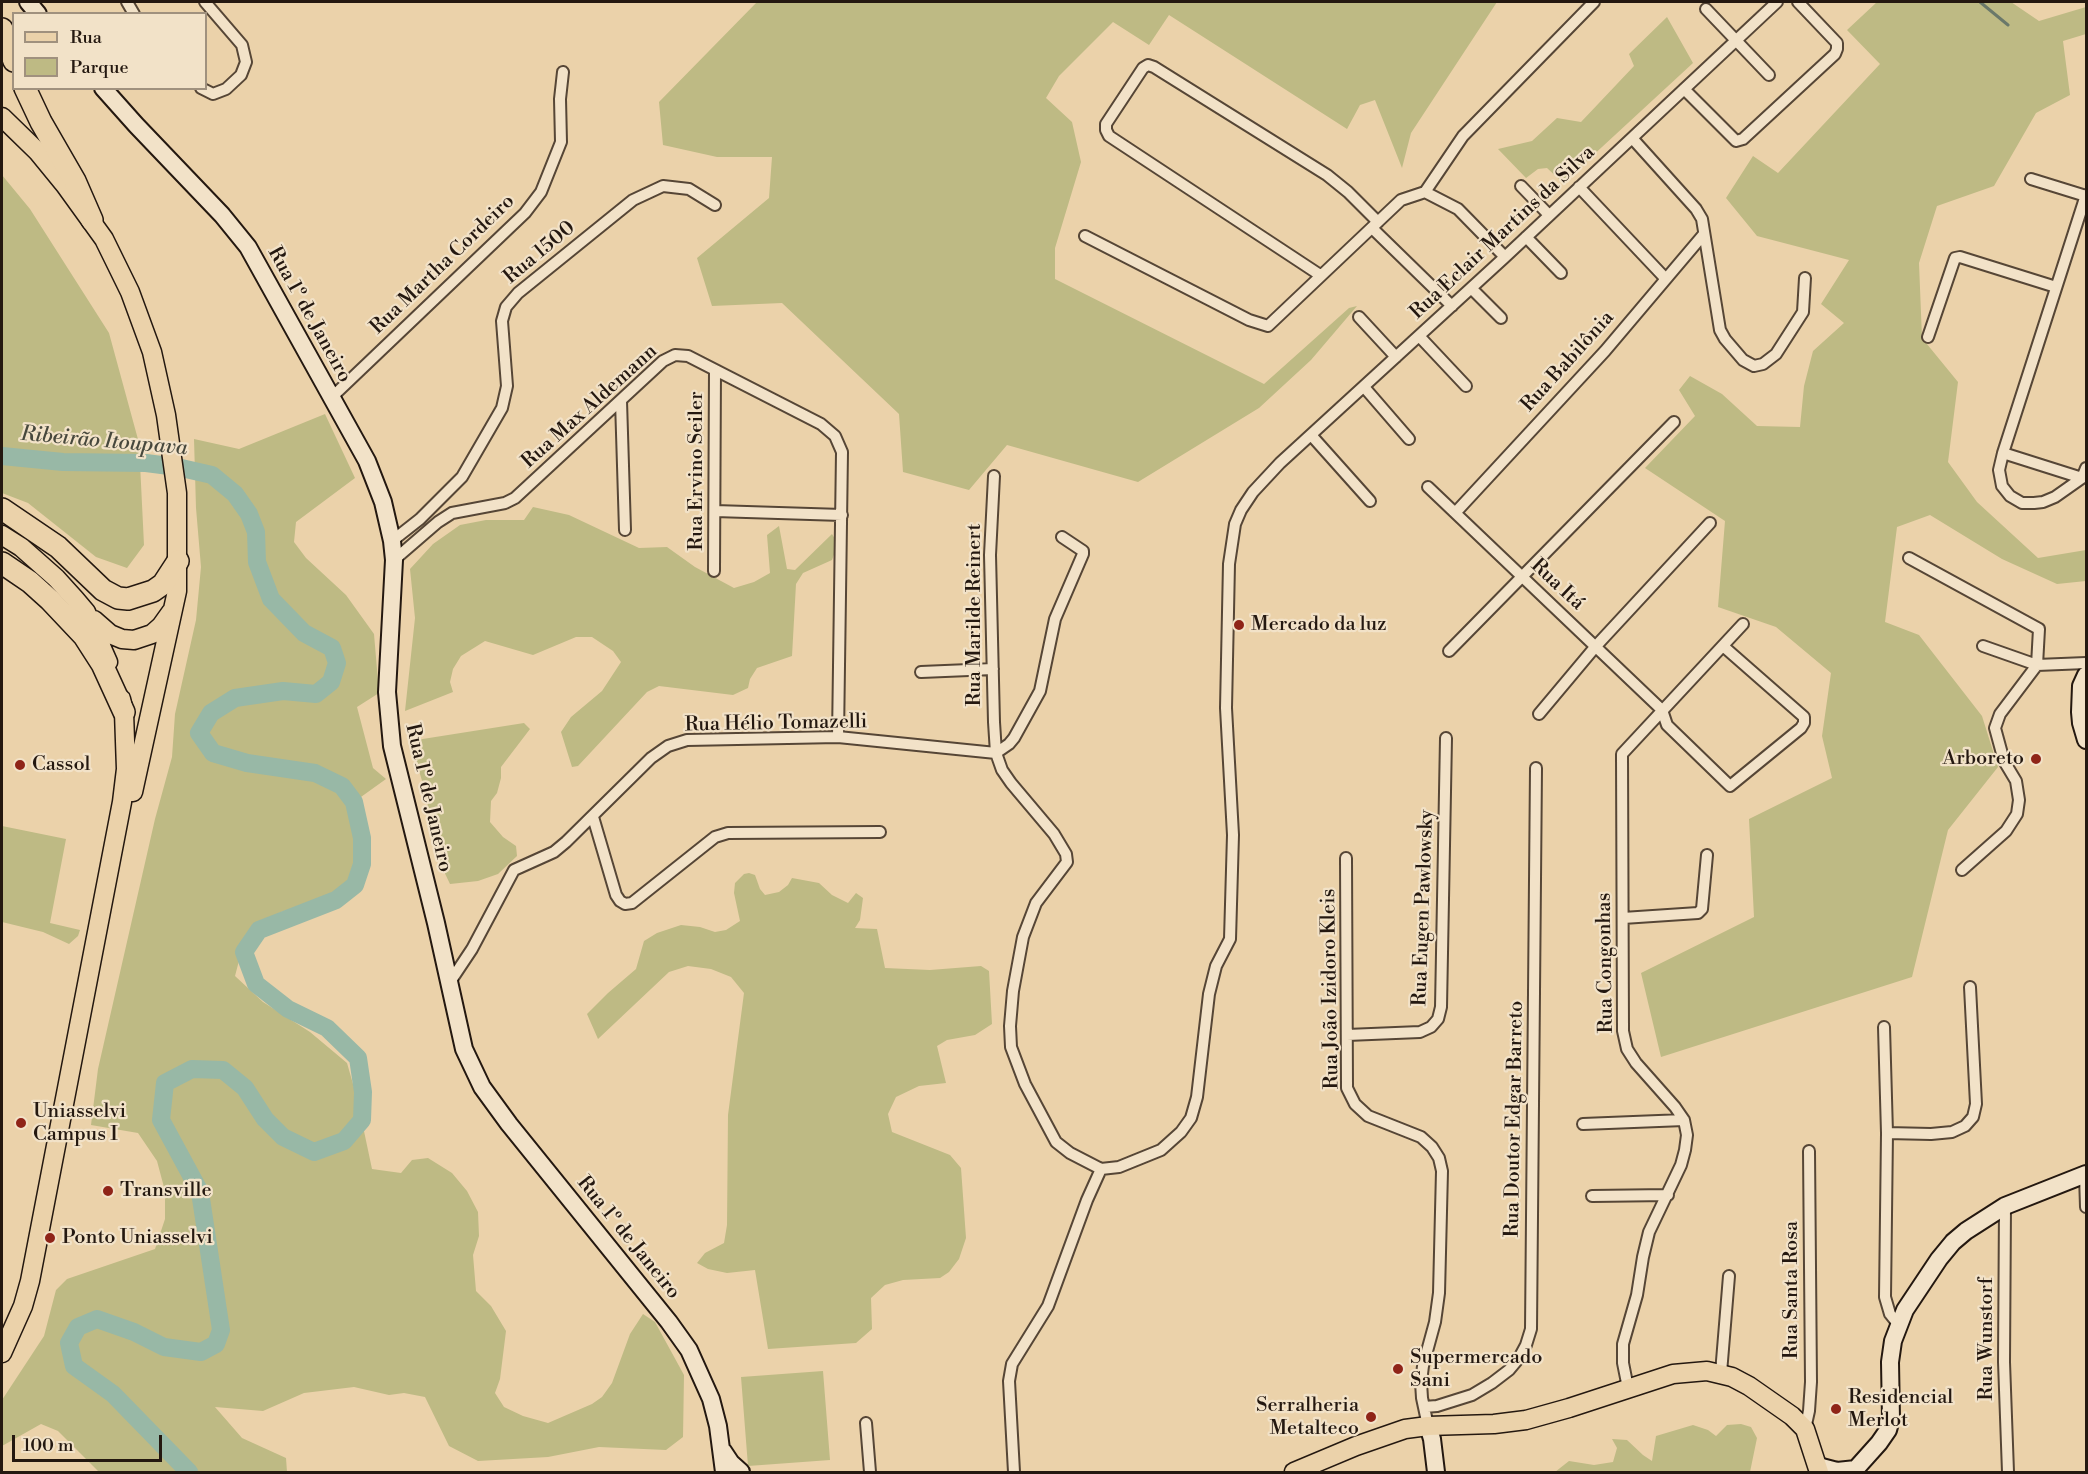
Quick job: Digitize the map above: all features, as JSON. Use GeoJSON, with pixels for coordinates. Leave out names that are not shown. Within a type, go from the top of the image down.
{"type":"FeatureCollection","features":[{"type":"Feature","properties":{"kind":"highway"},"geometry":{"type":"LineString","coordinates":[[2,29],[12,56]]}},
{"type":"Feature","properties":{"kind":"highway"},"geometry":{"type":"LineString","coordinates":[[26,90],[41,123],[75,182],[92,220]]}},
{"type":"Feature","properties":{"kind":"highway"},"geometry":{"type":"LineString","coordinates":[[2,508],[58,547],[103,590],[118,598],[128,599],[153,591],[167,579],[178,561]]}},
{"type":"Feature","properties":{"kind":"highway"},"geometry":{"type":"LineString","coordinates":[[2,563],[30,582],[84,636],[102,664],[124,712]]}},
{"type":"Feature","properties":{"kind":"main road"},"geometry":{"type":"LineString","coordinates":[[2,117],[38,152],[92,220],[130,292],[152,352],[166,415],[177,493],[178,561],[175,605],[131,803],[107,880]]}},
{"type":"Feature","properties":{"kind":"main road"},"geometry":{"type":"LineString","coordinates":[[2,535],[21,547],[56,578],[86,612],[110,634],[122,639],[134,640],[152,634],[161,626],[175,605]]}},
{"type":"Feature","properties":{"kind":"main road"},"geometry":{"type":"LineString","coordinates":[[2,1353],[23,1306],[30,1281],[122,802],[126,770],[124,712],[113,673],[86,612]]}},
{"type":"Feature","properties":{"kind":"main road"},"geometry":{"type":"LineString","coordinates":[[1294,1473],[1405,1429],[1526,1420],[1683,1373],[1707,1371],[1721,1373],[1749,1386],[1792,1416],[1805,1429],[1818,1469]]}},
{"type":"Feature","properties":{"kind":"street"},"geometry":{"type":"LineString","coordinates":[[205,2],[242,45],[246,62],[241,75],[226,89],[213,94],[205,90]]}},
{"type":"Feature","properties":{"kind":"street"},"geometry":{"type":"LineString","coordinates":[[1085,236],[1249,320],[1268,326],[1401,200],[1425,192],[1462,136],[1594,2]]}},
{"type":"Feature","properties":{"kind":"street","name":"Rua Eclair Martins da Silva"},"geometry":{"type":"LineString","coordinates":[[1101,1169],[1119,1167],[1161,1150],[1182,1132],[1191,1118],[1197,1097],[1209,994],[1216,966],[1230,939],[1233,835],[1226,708],[1229,564],[1235,524],[1241,510],[1253,492],[1311,435],[1777,2]]}},
{"type":"Feature","properties":{"kind":"street"},"geometry":{"type":"LineString","coordinates":[[1684,89],[1736,141],[1743,140],[1835,54],[1837,49],[1837,43],[1798,2]]}},
{"type":"Feature","properties":{"kind":"street"},"geometry":{"type":"LineString","coordinates":[[1706,9],[1769,75]]}},
{"type":"Feature","properties":{"kind":"street"},"geometry":{"type":"LineString","coordinates":[[1320,275],[1109,136],[1106,124],[1143,68],[1148,65],[1154,67],[1327,175],[1348,192],[1375,225],[1452,306]]}},
{"type":"Feature","properties":{"kind":"street","name":"Rua Martha Cordeiro"},"geometry":{"type":"LineString","coordinates":[[331,398],[525,213],[541,192],[561,141],[560,99],[563,72]]}},
{"type":"Feature","properties":{"kind":"street","name":"Rua 1º de Janeiro"},"geometry":{"type":"LineString","coordinates":[[105,90],[222,215],[248,247],[367,461],[383,502],[394,560],[387,692],[392,746],[450,981],[464,1049],[482,1087],[509,1124],[689,1350],[711,1399],[718,1426],[724,1473]]}},
{"type":"Feature","properties":{"kind":"street"},"geometry":{"type":"LineString","coordinates":[[1632,138],[1696,209],[1702,219],[1720,330],[1743,360],[1754,366],[1763,364],[1776,354],[1803,312],[1805,278]]}},
{"type":"Feature","properties":{"kind":"street"},"geometry":{"type":"LineString","coordinates":[[2031,179],[2086,195],[2003,453],[1999,470],[2001,486],[2010,496],[2022,503],[2043,502],[2084,473]]}},
{"type":"Feature","properties":{"kind":"street","name":"Rua 1500"},"geometry":{"type":"LineString","coordinates":[[392,541],[420,519],[462,477],[502,408],[507,386],[502,321],[506,307],[518,293],[633,200],[663,186],[689,189],[715,205]]}},
{"type":"Feature","properties":{"kind":"street"},"geometry":{"type":"LineString","coordinates":[[1521,186],[1549,215]]}},
{"type":"Feature","properties":{"kind":"street"},"geometry":{"type":"LineString","coordinates":[[1579,187],[1665,278]]}},
{"type":"Feature","properties":{"kind":"street"},"geometry":{"type":"LineString","coordinates":[[1425,192],[1458,208],[1505,257]]}},
{"type":"Feature","properties":{"kind":"street","name":"Rua Babilônia"},"geometry":{"type":"LineString","coordinates":[[1456,512],[1605,351],[1704,234]]}},
{"type":"Feature","properties":{"kind":"street"},"geometry":{"type":"LineString","coordinates":[[1526,237],[1561,273]]}},
{"type":"Feature","properties":{"kind":"street"},"geometry":{"type":"LineString","coordinates":[[1928,337],[1955,258],[1960,257],[2056,287]]}},
{"type":"Feature","properties":{"kind":"street"},"geometry":{"type":"LineString","coordinates":[[1471,288],[1501,318]]}},
{"type":"Feature","properties":{"kind":"street"},"geometry":{"type":"LineString","coordinates":[[1359,317],[1396,357]]}},
{"type":"Feature","properties":{"kind":"street"},"geometry":{"type":"LineString","coordinates":[[1419,336],[1466,386]]}},
{"type":"Feature","properties":{"kind":"street","name":"Rua Max Aldemann"},"geometry":{"type":"LineString","coordinates":[[394,560],[438,522],[452,513],[505,503],[515,498],[663,362],[675,355],[688,356],[821,424],[835,436],[842,452],[838,737]]}},
{"type":"Feature","properties":{"kind":"street","name":"Rua Ervino Seiler"},"geometry":{"type":"LineString","coordinates":[[714,571],[715,370]]}},
{"type":"Feature","properties":{"kind":"street"},"geometry":{"type":"LineString","coordinates":[[1364,387],[1409,439]]}},
{"type":"Feature","properties":{"kind":"street"},"geometry":{"type":"LineString","coordinates":[[621,401],[625,530]]}},
{"type":"Feature","properties":{"kind":"street"},"geometry":{"type":"LineString","coordinates":[[1449,651],[1674,422]]}},
{"type":"Feature","properties":{"kind":"street"},"geometry":{"type":"LineString","coordinates":[[1311,435],[1370,501]]}},
{"type":"Feature","properties":{"kind":"street"},"geometry":{"type":"LineString","coordinates":[[2003,453],[2084,473]]}},
{"type":"Feature","properties":{"kind":"street","name":"Rua Marilde Reinert"},"geometry":{"type":"LineString","coordinates":[[994,476],[990,555],[996,753]]}},
{"type":"Feature","properties":{"kind":"street","name":"Rua Itá"},"geometry":{"type":"LineString","coordinates":[[1428,487],[1662,710],[1667,725],[1730,786],[1801,728],[1804,717],[1723,646]]}},
{"type":"Feature","properties":{"kind":"street"},"geometry":{"type":"LineString","coordinates":[[715,512],[842,515]]}},
{"type":"Feature","properties":{"kind":"street"},"geometry":{"type":"LineString","coordinates":[[1539,714],[1596,646],[1710,523]]}},
{"type":"Feature","properties":{"kind":"street"},"geometry":{"type":"LineString","coordinates":[[1014,1473],[1009,1381],[1012,1364],[1048,1306],[1087,1200],[1101,1169],[1070,1153],[1056,1142],[1025,1084],[1011,1047],[1013,991],[1023,938],[1036,903],[1067,862],[1066,854],[1054,834],[1011,783],[1002,770],[996,753],[1010,744],[1040,691],[1055,619],[1083,554],[1083,551],[1062,537]]}},
{"type":"Feature","properties":{"kind":"street"},"geometry":{"type":"LineString","coordinates":[[1909,558],[2039,629],[2037,665],[2000,714],[1995,728],[2004,761],[2016,781],[2019,800],[2017,814],[2006,831],[1962,870]]}},
{"type":"Feature","properties":{"kind":"street","name":"Rua Congonhas"},"geometry":{"type":"LineString","coordinates":[[1684,1120],[1636,1063],[1627,1049],[1623,1031],[1622,754],[1743,624]]}},
{"type":"Feature","properties":{"kind":"street"},"geometry":{"type":"LineString","coordinates":[[1983,646],[2037,665],[2086,663]]}},
{"type":"Feature","properties":{"kind":"street"},"geometry":{"type":"LineString","coordinates":[[921,672],[993,669]]}},
{"type":"Feature","properties":{"kind":"street"},"geometry":{"type":"LineString","coordinates":[[2086,675],[2081,686],[2080,712],[2086,740]]}},
{"type":"Feature","properties":{"kind":"street","name":"Rua Hélio Tomazelli"},"geometry":{"type":"LineString","coordinates":[[450,981],[472,949],[514,870],[554,852],[651,759],[668,746],[687,740],[838,737],[996,753]]}},
{"type":"Feature","properties":{"kind":"street","name":"Rua Eugen Pawlowsky"},"geometry":{"type":"LineString","coordinates":[[1347,1035],[1420,1032],[1431,1027],[1438,1019],[1442,1007],[1446,738]]}},
{"type":"Feature","properties":{"kind":"street","name":"Rua Doutor Edgar Barreto"},"geometry":{"type":"LineString","coordinates":[[1424,1407],[1437,1406],[1472,1395],[1492,1383],[1509,1370],[1519,1358],[1526,1346],[1531,1329],[1536,768]]}},
{"type":"Feature","properties":{"kind":"street"},"geometry":{"type":"LineString","coordinates":[[593,817],[616,895],[625,904],[632,903],[715,837],[729,833],[880,832]]}},
{"type":"Feature","properties":{"kind":"street"},"geometry":{"type":"LineString","coordinates":[[1623,918],[1698,913],[1702,909],[1707,855]]}},
{"type":"Feature","properties":{"kind":"street","name":"Rua João Izidoro Kleis"},"geometry":{"type":"LineString","coordinates":[[1346,858],[1347,1088],[1355,1104],[1368,1116],[1421,1137],[1432,1147],[1439,1158],[1442,1171],[1439,1293],[1435,1322],[1421,1382],[1428,1426]]}},
{"type":"Feature","properties":{"kind":"street"},"geometry":{"type":"LineString","coordinates":[[1887,1133],[1952,1132],[1965,1126],[1973,1117],[1976,1104],[1970,987]]}},
{"type":"Feature","properties":{"kind":"street"},"geometry":{"type":"LineString","coordinates":[[1884,1027],[1887,1133],[1885,1297],[1890,1314],[1898,1324]]}},
{"type":"Feature","properties":{"kind":"street"},"geometry":{"type":"LineString","coordinates":[[1583,1124],[1684,1120],[1687,1135],[1686,1150],[1668,1195],[1649,1232],[1643,1257],[1638,1295],[1623,1344],[1623,1363],[1628,1388]]}},
{"type":"Feature","properties":{"kind":"street","name":"Rua Santa Rosa"},"geometry":{"type":"LineString","coordinates":[[1805,1429],[1811,1382],[1809,1151]]}},
{"type":"Feature","properties":{"kind":"street"},"geometry":{"type":"LineString","coordinates":[[1818,1469],[1854,1471],[1888,1430],[1891,1419],[1890,1362],[1898,1324],[1924,1281],[1953,1242],[2005,1206],[2086,1175],[2086,1207]]}},
{"type":"Feature","properties":{"kind":"street"},"geometry":{"type":"LineString","coordinates":[[1592,1196],[1668,1195]]}},
{"type":"Feature","properties":{"kind":"street","name":"Rua Wunstorf"},"geometry":{"type":"LineString","coordinates":[[2005,1206],[2004,1362],[2008,1473]]}},
{"type":"Feature","properties":{"kind":"street"},"geometry":{"type":"LineString","coordinates":[[1721,1373],[1729,1276]]}},
{"type":"Feature","properties":{"kind":"street"},"geometry":{"type":"LineString","coordinates":[[866,1423],[870,1473]]}},
{"type":"Feature","properties":{"kind":"street"},"geometry":{"type":"LineString","coordinates":[[1428,1426],[1436,1473]]}},
{"type":"Feature","properties":{"kind":"street","name":"Rua 1º de Janeiro"},"geometry":{"type":"LineString","coordinates":[[722,1450],[730,1463],[741,1473]]}},
{"type":"Feature","properties":{"kind":"green space"},"geometry":{"type":"Polygon","coordinates":[[[757,2],[1497,2],[1411,133],[1402,168],[1375,100],[1360,105],[1347,129],[1169,15],[1149,45],[1113,22],[1059,76],[1046,98],[1072,122],[1081,162],[1055,248],[1055,279],[1264,384],[1349,308],[1357,306],[1311,360],[1259,408],[1138,482],[1007,445],[969,490],[903,472],[899,414],[782,303],[712,306],[697,258],[769,198],[772,157],[717,157],[663,145],[659,102],[757,2]]]}},
{"type":"Feature","properties":{"kind":"green space"},"geometry":{"type":"Polygon","coordinates":[[[1877,2],[2011,2],[2039,21],[2086,7],[2086,34],[2063,41],[2070,95],[2036,113],[1994,186],[1937,206],[1919,263],[1922,338],[1958,382],[1948,462],[1977,502],[2038,558],[2086,550],[2086,581],[2057,584],[2002,559],[1930,515],[1897,527],[1885,622],[1919,635],[1982,716],[1998,767],[1948,830],[1912,977],[1661,1057],[1641,973],[1754,917],[1749,819],[1832,778],[1822,736],[1831,673],[1776,627],[1718,607],[1725,521],[1645,468],[1695,416],[1679,390],[1690,376],[1722,394],[1757,426],[1800,427],[1804,386],[1813,351],[1844,323],[1821,304],[1849,260],[1757,236],[1726,198],[1753,156],[1778,173],[1880,64],[1847,30],[1877,2]]]}},
{"type":"Feature","properties":{"kind":"green space"},"geometry":{"type":"Polygon","coordinates":[[[1667,17],[1693,63],[1563,183],[1547,168],[1538,169],[1526,178],[1498,149],[1532,141],[1557,118],[1581,122],[1634,66],[1629,54],[1667,17]]]}},
{"type":"Feature","properties":{"kind":"green space"},"geometry":{"type":"Polygon","coordinates":[[[2,175],[30,209],[109,333],[139,443],[144,545],[127,568],[96,557],[28,503],[2,493],[2,175]]]}},
{"type":"Feature","properties":{"kind":"green space"},"geometry":{"type":"Polygon","coordinates":[[[325,414],[355,478],[296,522],[294,542],[306,558],[346,595],[374,634],[379,693],[357,707],[373,768],[386,779],[347,807],[352,815],[360,852],[355,871],[345,886],[328,898],[281,912],[246,934],[235,976],[263,1002],[310,1032],[347,1063],[372,1169],[401,1173],[412,1160],[428,1158],[452,1173],[467,1191],[478,1212],[479,1236],[473,1255],[476,1291],[491,1306],[506,1331],[500,1379],[495,1393],[504,1407],[523,1416],[548,1423],[592,1404],[602,1397],[612,1383],[630,1334],[643,1314],[655,1322],[684,1375],[683,1437],[666,1450],[599,1447],[548,1457],[478,1461],[449,1446],[425,1397],[404,1393],[389,1395],[354,1387],[304,1393],[263,1411],[215,1407],[242,1438],[286,1458],[287,1472],[99,1472],[58,1431],[41,1424],[2,1446],[2,1400],[44,1336],[56,1290],[67,1279],[155,1249],[165,1219],[165,1191],[157,1161],[138,1133],[91,1125],[98,1069],[155,819],[172,757],[175,714],[196,620],[201,567],[194,439],[239,449],[325,414]]]}},
{"type":"Feature","properties":{"kind":"green space"},"geometry":{"type":"Polygon","coordinates":[[[533,507],[569,515],[639,548],[667,547],[695,567],[734,588],[754,582],[770,573],[767,535],[779,526],[787,569],[795,570],[832,534],[838,544],[832,560],[803,573],[796,584],[792,656],[757,668],[750,679],[748,688],[733,695],[659,686],[647,692],[578,766],[572,767],[561,732],[571,717],[602,691],[621,662],[613,651],[592,637],[576,637],[533,655],[485,641],[461,656],[453,669],[450,682],[453,692],[405,711],[415,618],[410,569],[433,544],[460,525],[486,520],[524,520],[533,507]]]}},
{"type":"Feature","properties":{"kind":"green space"},"geometry":{"type":"Polygon","coordinates":[[[524,723],[530,729],[501,767],[497,793],[491,801],[490,822],[503,837],[516,846],[517,856],[498,874],[478,881],[450,884],[440,863],[423,784],[410,741],[524,723]]]}},
{"type":"Feature","properties":{"kind":"green space"},"geometry":{"type":"Polygon","coordinates":[[[2,826],[66,839],[50,923],[80,930],[78,936],[69,944],[43,932],[2,922],[2,826]]]}},
{"type":"Feature","properties":{"kind":"green space"},"geometry":{"type":"Polygon","coordinates":[[[744,874],[755,875],[765,895],[779,892],[788,885],[792,878],[819,883],[832,895],[848,903],[856,893],[863,898],[860,920],[855,928],[877,929],[885,968],[930,970],[981,966],[989,971],[992,1024],[975,1035],[947,1040],[937,1046],[946,1083],[919,1086],[896,1097],[888,1114],[892,1132],[950,1155],[961,1168],[966,1238],[959,1259],[949,1272],[940,1278],[903,1280],[885,1285],[871,1298],[872,1329],[856,1343],[768,1349],[755,1270],[727,1273],[708,1269],[697,1263],[705,1253],[724,1243],[727,1225],[728,1115],[744,993],[731,977],[711,969],[688,966],[669,972],[598,1039],[587,1014],[636,969],[644,941],[657,933],[681,925],[700,927],[715,932],[726,930],[740,921],[734,893],[735,883],[744,874]]]}},
{"type":"Feature","properties":{"kind":"green space"},"geometry":{"type":"Polygon","coordinates":[[[823,1371],[830,1460],[748,1466],[741,1377],[823,1371]]]}},
{"type":"Feature","properties":{"kind":"green space"},"geometry":{"type":"Polygon","coordinates":[[[1741,1424],[1751,1427],[1757,1438],[1750,1472],[1555,1472],[1569,1461],[1594,1465],[1613,1462],[1617,1448],[1612,1439],[1627,1440],[1652,1461],[1656,1436],[1693,1425],[1708,1430],[1716,1436],[1727,1425],[1741,1424]]]}},
{"type":"Feature","properties":{"kind":"waterway"},"geometry":{"type":"LineString","coordinates":[[1980,2],[2008,25]]}},
{"type":"Feature","properties":{"kind":"waterway","name":"Ribeirão Itoupava"},"geometry":{"type":"LineString","coordinates":[[2,456],[63,462],[146,463],[212,475],[235,494],[249,514],[256,532],[257,562],[271,599],[304,633],[332,648],[337,663],[331,682],[316,694],[283,691],[235,698],[211,713],[199,733],[213,753],[247,763],[315,773],[342,786],[354,802],[362,838],[362,864],[355,885],[336,900],[259,930],[244,952],[256,984],[288,1009],[327,1028],[358,1058],[363,1092],[362,1120],[344,1141],[314,1152],[283,1137],[265,1119],[245,1088],[223,1070],[192,1069],[165,1083],[161,1120],[200,1192],[221,1330],[216,1344],[201,1352],[164,1347],[134,1332],[97,1319],[78,1327],[69,1343],[74,1366],[113,1394],[189,1472]]}},
{"type":"Feature","properties":{"kind":"place","name":"Mercado da luz"},"geometry":{"type":"Point","coordinates":[1239,625]}},
{"type":"Feature","properties":{"kind":"place","name":"Arboreto"},"geometry":{"type":"Point","coordinates":[2036,759]}},
{"type":"Feature","properties":{"kind":"place","name":"Cassol"},"geometry":{"type":"Point","coordinates":[20,765]}},
{"type":"Feature","properties":{"kind":"place","name":"Uniasselvi Campus I"},"geometry":{"type":"Point","coordinates":[21,1123]}},
{"type":"Feature","properties":{"kind":"place","name":"Transville"},"geometry":{"type":"Point","coordinates":[108,1191]}},
{"type":"Feature","properties":{"kind":"place","name":"Ponto Uniasselvi"},"geometry":{"type":"Point","coordinates":[50,1238]}},
{"type":"Feature","properties":{"kind":"place","name":"Supermercado Sani"},"geometry":{"type":"Point","coordinates":[1398,1369]}},
{"type":"Feature","properties":{"kind":"place","name":"Residencial Merlot"},"geometry":{"type":"Point","coordinates":[1836,1409]}},
{"type":"Feature","properties":{"kind":"place","name":"Serralheria Metalteco"},"geometry":{"type":"Point","coordinates":[1371,1417]}}]}
